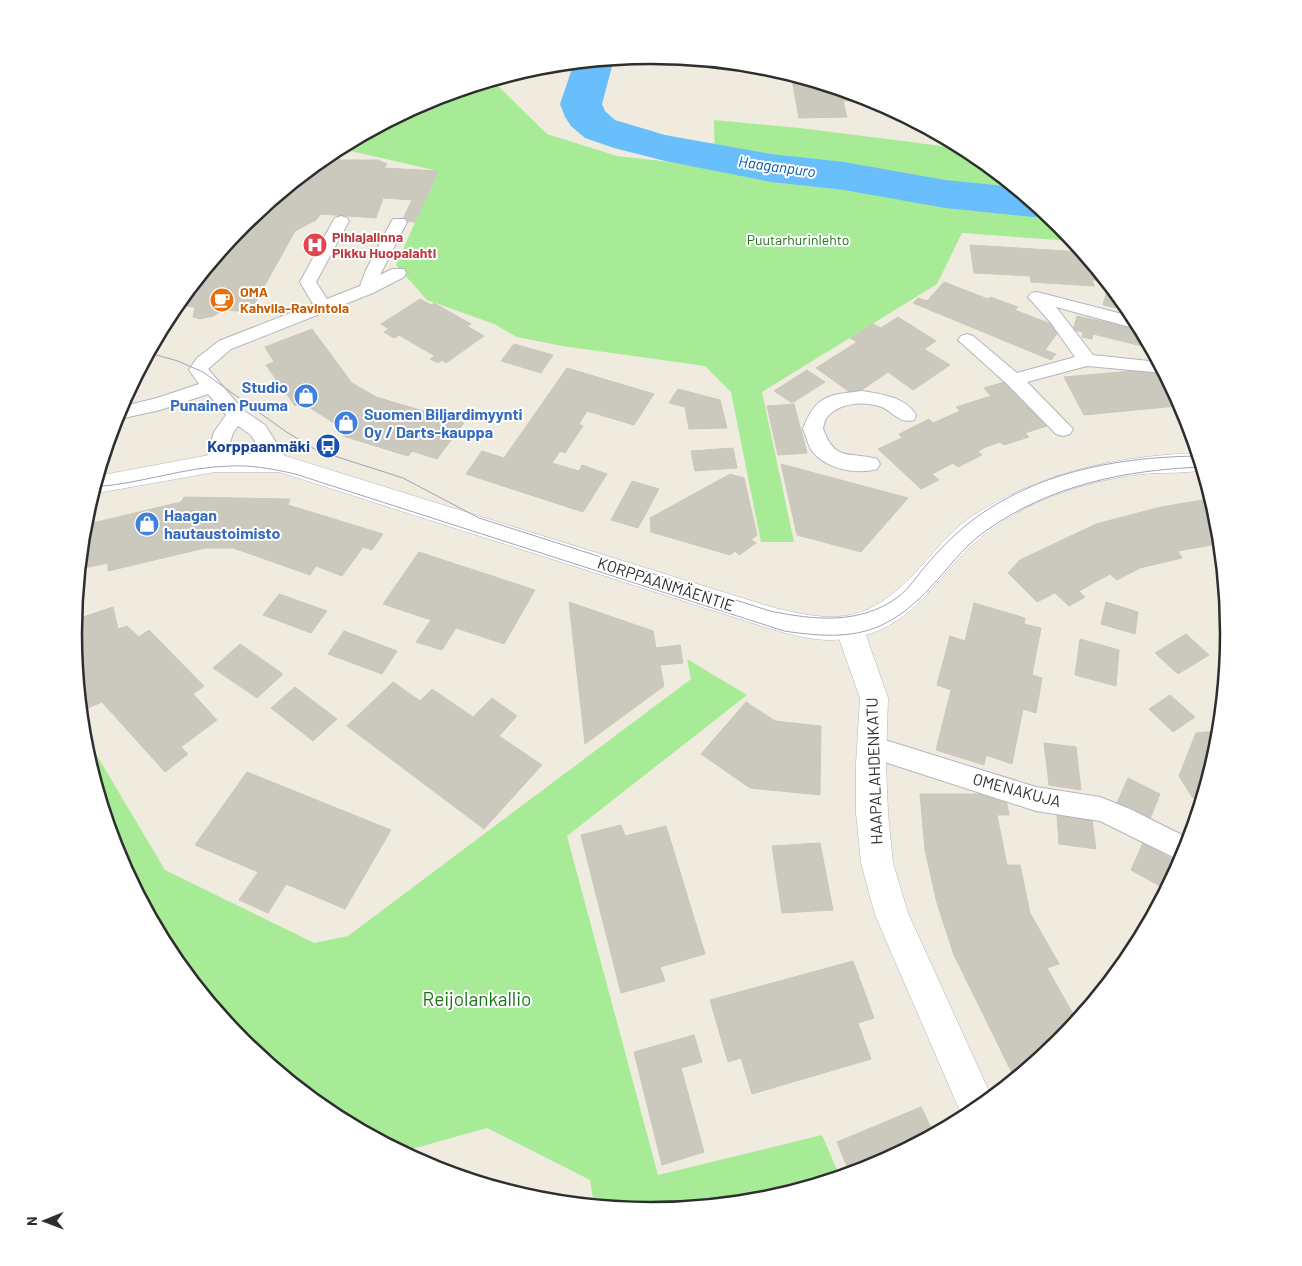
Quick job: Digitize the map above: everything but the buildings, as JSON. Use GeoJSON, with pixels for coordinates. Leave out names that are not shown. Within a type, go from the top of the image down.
{"type":"FeatureCollection","features":[{"type":"Feature","properties":{"kind":"street","name":"KORPPAANMÄENTIE"},"geometry":{"type":"LineString","coordinates":[[101,485],[214,463],[279,463],[768,617],[816,628],[850,627],[873,621],[889,613],[906,600],[963,538],[1004,509],[1030,496],[1084,475],[1107,470],[1162,463],[1194,462]]}},
{"type":"Feature","properties":{"kind":"street","name":"HAAPALAHDENKATU"},"geometry":{"type":"LineString","coordinates":[[850,627],[874,698],[872,813],[877,863],[892,915],[974,1101]]}},
{"type":"Feature","properties":{"kind":"lane"},"geometry":{"type":"LineString","coordinates":[[323,306],[308,282],[341,221]]}},
{"type":"Feature","properties":{"kind":"lane"},"geometry":{"type":"LineString","coordinates":[[367,289],[374,270],[399,222]]}},
{"type":"Feature","properties":{"kind":"lane"},"geometry":{"type":"LineString","coordinates":[[279,463],[258,430],[236,415],[198,370],[203,362],[225,345],[367,289],[398,274]]}},
{"type":"Feature","properties":{"kind":"lane"},"geometry":{"type":"LineString","coordinates":[[1087,360],[1037,297],[1126,320]]}},
{"type":"Feature","properties":{"kind":"lane"},"geometry":{"type":"LineString","coordinates":[[967,340],[1014,380],[1063,429]]}},
{"type":"Feature","properties":{"kind":"lane"},"geometry":{"type":"LineString","coordinates":[[1014,380],[1087,360],[1154,367]]}},
{"type":"Feature","properties":{"kind":"lane"},"geometry":{"type":"LineString","coordinates":[[126,412],[160,404],[212,386]]}},
{"type":"Feature","properties":{"kind":"lane"},"geometry":{"type":"LineString","coordinates":[[870,464],[840,462],[820,447],[813,429],[820,412],[837,400],[862,396],[887,402],[907,415]]}},
{"type":"Feature","properties":{"kind":"lane"},"geometry":{"type":"LineString","coordinates":[[214,463],[224,432],[236,415]]}},
{"type":"Feature","properties":{"kind":"lane","name":"OMENAKUJA"},"geometry":{"type":"LineString","coordinates":[[872,746],[1036,799],[1100,809],[1121,817],[1179,846]]}},
{"type":"Feature","properties":{"kind":"green space","name":"Puutarhurinlehto"},"geometry":{"type":"Polygon","coordinates":[[[497,85],[547,134],[617,156],[715,167],[714,120],[800,128],[946,146],[998,181],[1063,240],[962,233],[937,284],[762,392],[794,542],[761,542],[731,392],[705,366],[562,346],[517,337],[494,324],[427,300],[396,265],[438,171],[350,151],[399,122],[433,107],[497,85]]]}},
{"type":"Feature","properties":{"kind":"green space","name":"Reijolankallio"},"geometry":{"type":"Polygon","coordinates":[[[687,659],[747,695],[567,836],[658,1175],[822,1135],[837,1171],[798,1183],[725,1197],[651,1202],[593,1199],[590,1180],[487,1128],[411,1149],[366,1126],[304,1085],[248,1036],[223,1008],[199,980],[158,918],[140,885],[125,851],[101,780],[95,752],[165,870],[314,943],[348,936],[691,679],[687,659]]]}},
{"type":"Feature","properties":{"kind":"waterway","name":"Haaganpuro"},"geometry":{"type":"LineString","coordinates":[[593,67],[581,104],[586,117],[600,129],[629,139],[665,148],[771,168],[844,176],[945,194],[1022,202]]}},
{"type":"Feature","properties":{"kind":"tram line"},"geometry":{"type":"LineString","coordinates":[[154,355],[178,361],[203,372],[285,431],[316,450],[403,478],[479,518],[770,611],[803,617],[836,618],[852,616],[883,606],[898,597],[941,548],[971,521],[1011,496],[1036,484],[1062,475],[1116,463],[1143,459],[1192,456]]}},
{"type":"Feature","properties":{"kind":"tram line"},"geometry":{"type":"LineString","coordinates":[[101,486],[213,467],[246,466],[279,470],[784,631],[832,635],[852,634],[870,630],[904,611],[921,597],[980,535],[1011,514],[1037,502],[1063,491],[1117,476],[1195,467]]}},
{"type":"Feature","properties":{"kind":"place","name":"Pihlajalinna Pikku Huopalahti"},"geometry":{"type":"Point","coordinates":[315,245]}},
{"type":"Feature","properties":{"kind":"place","name":"OMA Kahvila-Ravintola"},"geometry":{"type":"Point","coordinates":[222,300]}},
{"type":"Feature","properties":{"kind":"place","name":"Studio Punainen Puuma"},"geometry":{"type":"Point","coordinates":[306,396]}},
{"type":"Feature","properties":{"kind":"place","name":"Suomen Biljardimyynti Oy / Darts-kauppa"},"geometry":{"type":"Point","coordinates":[346,423]}},
{"type":"Feature","properties":{"kind":"place","name":"Korppaanmäki"},"geometry":{"type":"Point","coordinates":[328,446]}},
{"type":"Feature","properties":{"kind":"place","name":"Haagan hautaustoimisto"},"geometry":{"type":"Point","coordinates":[147,524]}}]}
